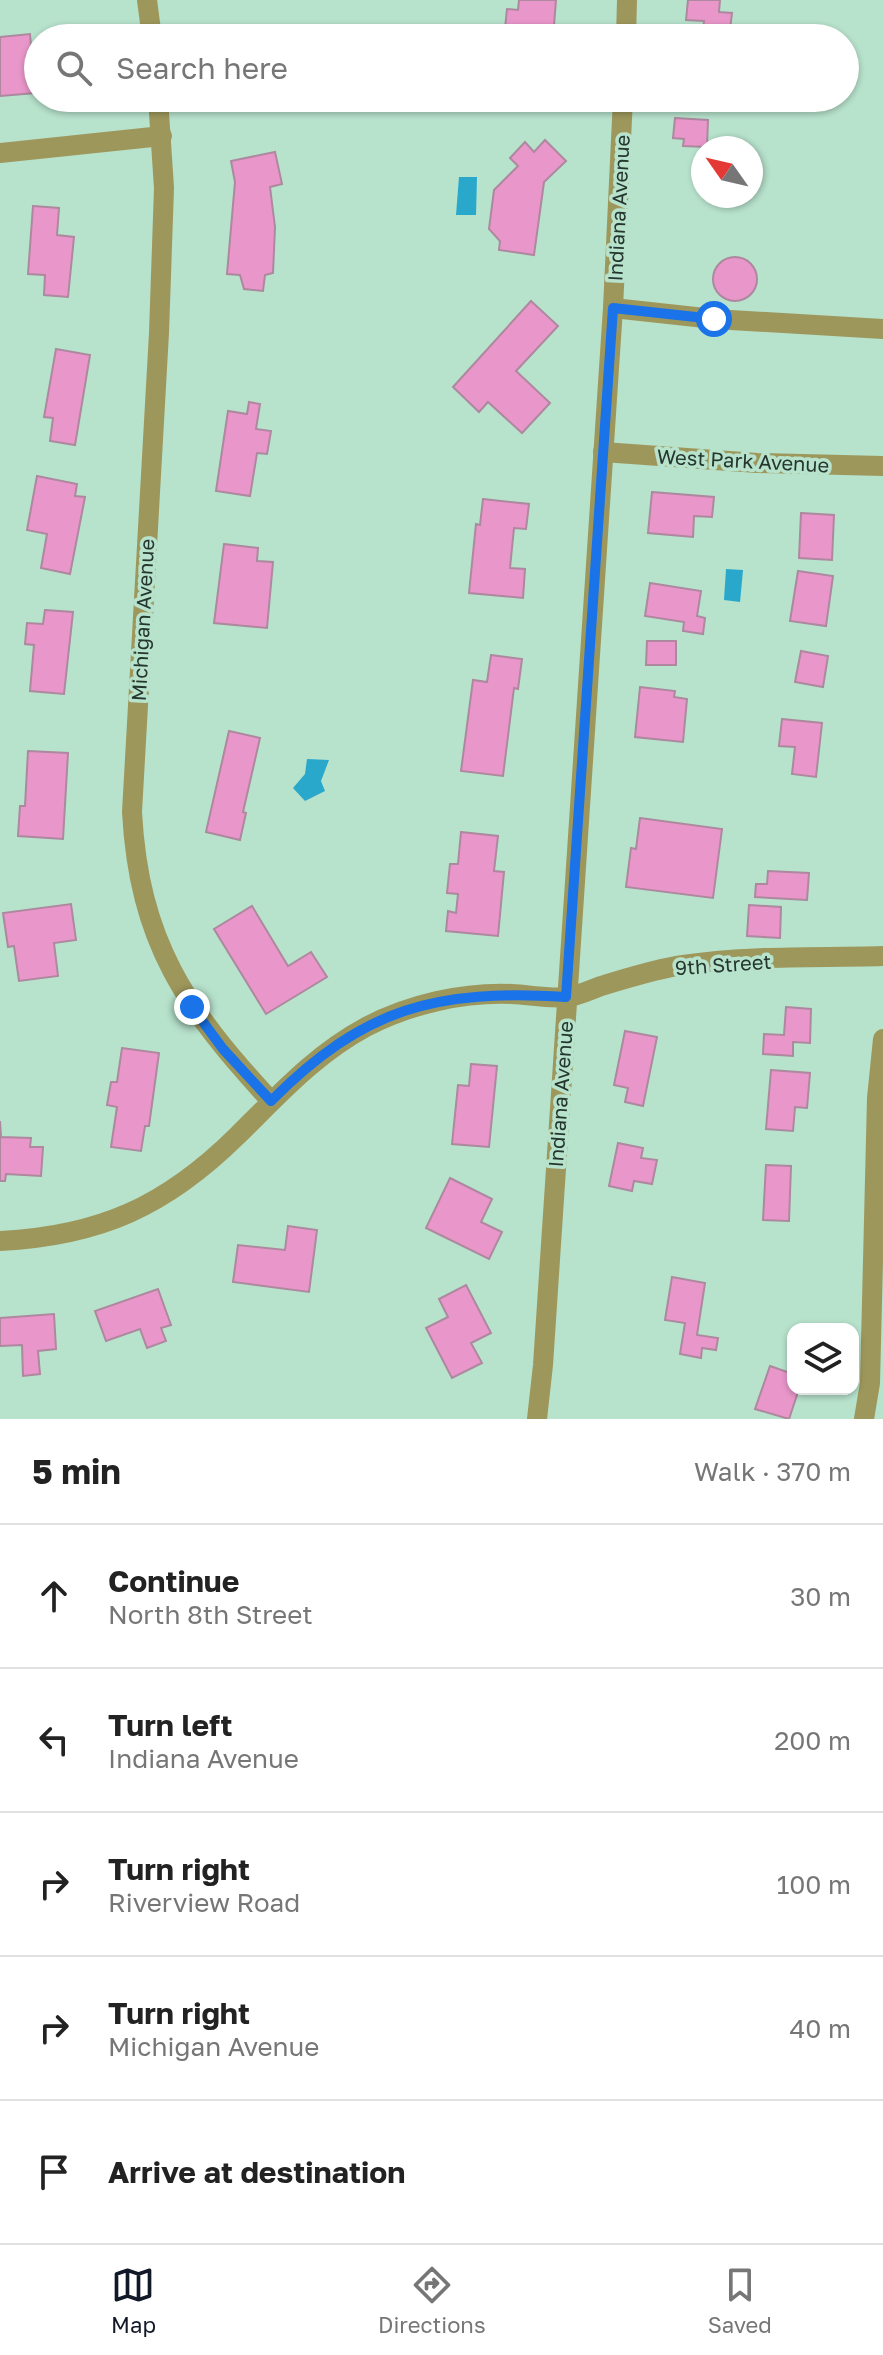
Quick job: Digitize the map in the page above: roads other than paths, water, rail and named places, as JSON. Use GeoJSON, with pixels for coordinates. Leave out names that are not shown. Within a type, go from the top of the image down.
{"type":"FeatureCollection","features":[{"type":"Feature","properties":{"kind":"street"},"geometry":{"type":"LineString","coordinates":[[147,0],[150,24]]}},
{"type":"Feature","properties":{"kind":"street"},"geometry":{"type":"LineString","coordinates":[[626,24],[627,0]]}},
{"type":"Feature","properties":{"kind":"street","name":"Michigan Avenue"},"geometry":{"type":"LineString","coordinates":[[159,112],[164,188],[159,333],[136,716],[132,812],[135,859],[144,900],[166,960],[192,1007],[271,1101]]}},
{"type":"Feature","properties":{"kind":"street","name":"Indiana Avenue"},"geometry":{"type":"LineString","coordinates":[[537,1419],[613,308],[622,112]]}},
{"type":"Feature","properties":{"kind":"street"},"geometry":{"type":"LineString","coordinates":[[0,153],[162,136]]}},
{"type":"Feature","properties":{"kind":"street"},"geometry":{"type":"LineString","coordinates":[[613,308],[714,319],[883,329]]}},
{"type":"Feature","properties":{"kind":"street","name":"West Park Avenue"},"geometry":{"type":"LineString","coordinates":[[603,452],[757,463],[883,466]]}},
{"type":"Feature","properties":{"kind":"street","name":"9th Street"},"geometry":{"type":"LineString","coordinates":[[566,997],[682,965],[883,956]]}},
{"type":"Feature","properties":{"kind":"street"},"geometry":{"type":"LineString","coordinates":[[0,1241],[74,1232],[132,1213],[165,1196],[208,1162],[297,1075],[332,1047],[367,1026],[403,1011],[475,995],[566,997]]}},
{"type":"Feature","properties":{"kind":"street"},"geometry":{"type":"LineString","coordinates":[[864,1419],[870,1383],[877,1098],[883,1039]]}},
{"type":"Feature","properties":{"kind":"water"},"geometry":{"type":"Polygon","coordinates":[[[459,177],[477,177],[476,215],[456,215],[459,177]]]}},
{"type":"Feature","properties":{"kind":"water"},"geometry":{"type":"Polygon","coordinates":[[[726,569],[743,570],[740,602],[724,600],[726,569]]]}},
{"type":"Feature","properties":{"kind":"water"},"geometry":{"type":"Polygon","coordinates":[[[307,759],[329,760],[321,781],[325,791],[305,801],[293,788],[305,774],[307,759]]]}}]}
